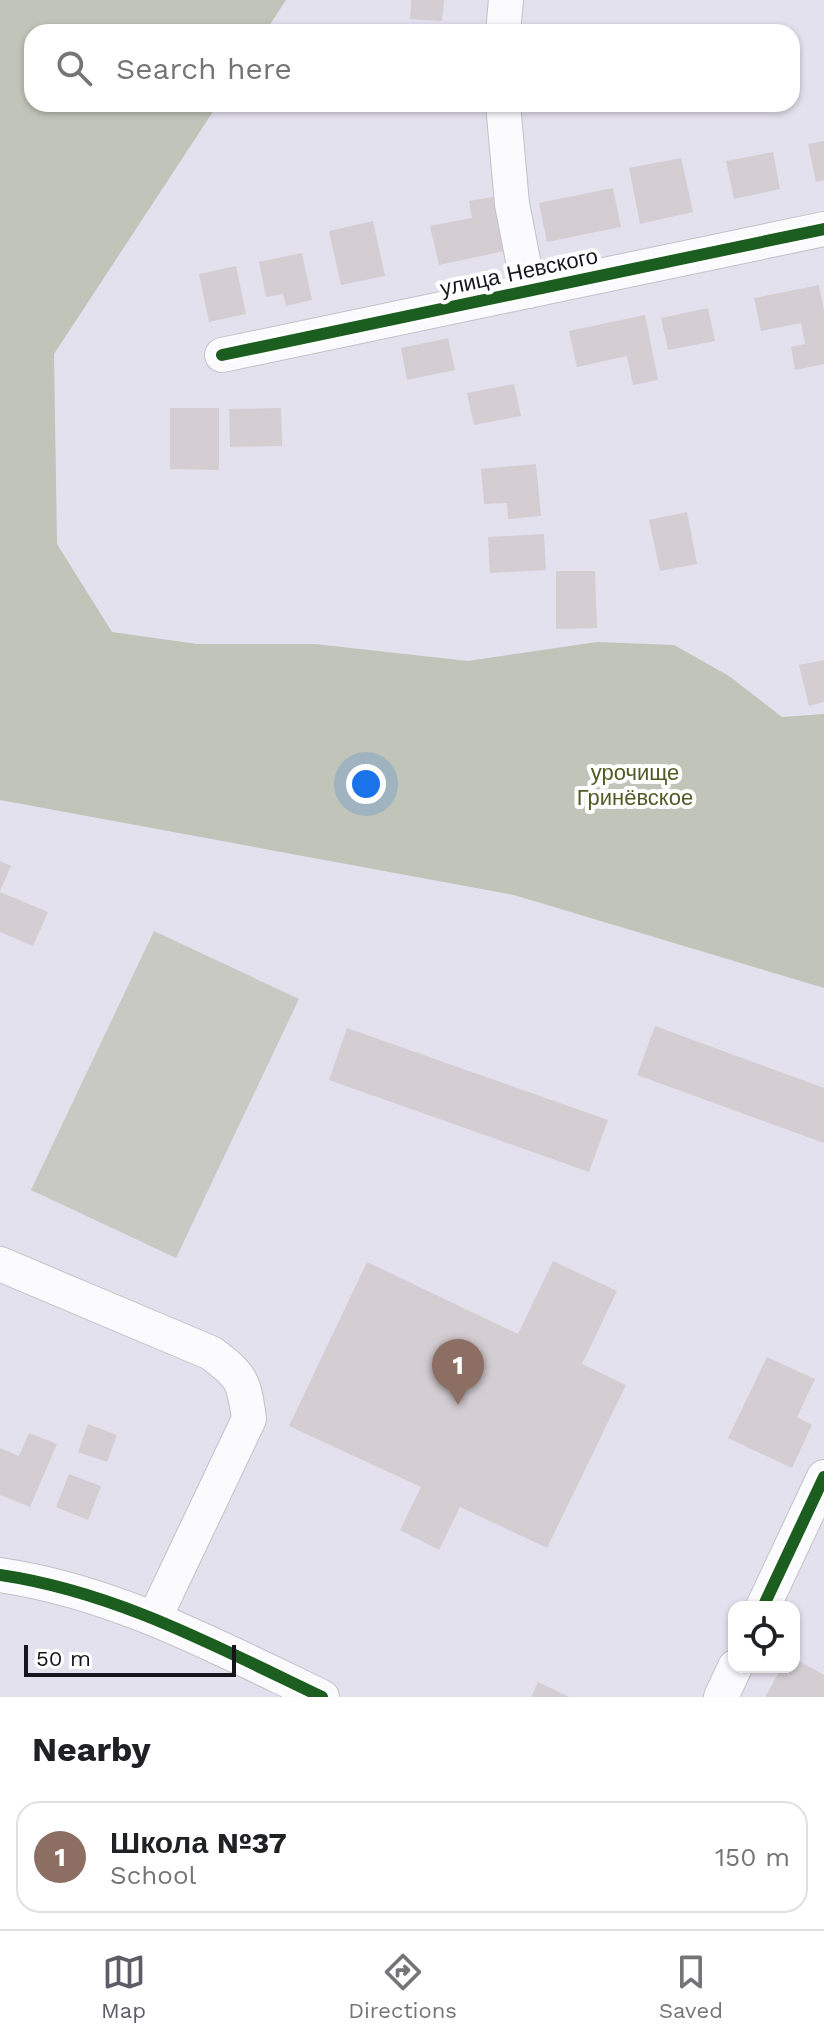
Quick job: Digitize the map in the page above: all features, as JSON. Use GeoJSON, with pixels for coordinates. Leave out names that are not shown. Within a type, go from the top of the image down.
{"type":"FeatureCollection","features":[{"type":"Feature","properties":{"kind":"street"},"geometry":{"type":"LineString","coordinates":[[504,24],[506,0]]}},
{"type":"Feature","properties":{"kind":"street"},"geometry":{"type":"LineString","coordinates":[[504,112],[512,204],[529,291]]}},
{"type":"Feature","properties":{"kind":"street","name":"улица Невского"},"geometry":{"type":"LineString","coordinates":[[222,355],[824,229]]}},
{"type":"Feature","properties":{"kind":"street"},"geometry":{"type":"LineString","coordinates":[[0,1264],[211,1353],[234,1370],[245,1389],[249,1419],[155,1617]]}},
{"type":"Feature","properties":{"kind":"street"},"geometry":{"type":"LineString","coordinates":[[766,1601],[824,1477]]}},
{"type":"Feature","properties":{"kind":"street"},"geometry":{"type":"LineString","coordinates":[[0,1575],[57,1585],[155,1617],[322,1697]]}},
{"type":"Feature","properties":{"kind":"street"},"geometry":{"type":"LineString","coordinates":[[721,1697],[732,1673]]}},
{"type":"Feature","properties":{"kind":"shaded area"},"geometry":{"type":"Polygon","coordinates":[[[154,931],[299,999],[176,1258],[31,1190],[154,931]]]}},
{"type":"Feature","properties":{"kind":"green space","name":"урочище Гринёвское"},"geometry":{"type":"Polygon","coordinates":[[[0,0],[286,0],[270,24],[24,24],[24,112],[213,112],[54,354],[57,544],[112,632],[197,644],[315,644],[468,661],[597,642],[674,645],[729,676],[782,717],[824,714],[824,988],[514,895],[0,800],[0,0]]]}},
{"type":"Feature","properties":{"kind":"building"},"geometry":{"type":"Polygon","coordinates":[[[411,0],[444,0],[442,21],[410,19],[411,0]]]}},
{"type":"Feature","properties":{"kind":"building"},"geometry":{"type":"Polygon","coordinates":[[[824,141],[824,180],[816,182],[808,144],[824,141]]]}},
{"type":"Feature","properties":{"kind":"building"},"geometry":{"type":"Polygon","coordinates":[[[773,152],[780,189],[734,199],[726,161],[773,152]]]}},
{"type":"Feature","properties":{"kind":"building"},"geometry":{"type":"Polygon","coordinates":[[[681,158],[693,212],[640,224],[629,168],[681,158]]]}},
{"type":"Feature","properties":{"kind":"building"},"geometry":{"type":"Polygon","coordinates":[[[613,188],[621,227],[547,242],[539,203],[613,188]]]}},
{"type":"Feature","properties":{"kind":"building"},"geometry":{"type":"Polygon","coordinates":[[[498,196],[509,250],[439,265],[430,226],[472,218],[469,201],[498,196]]]}},
{"type":"Feature","properties":{"kind":"building"},"geometry":{"type":"Polygon","coordinates":[[[373,221],[385,276],[341,285],[329,231],[373,221]]]}},
{"type":"Feature","properties":{"kind":"building"},"geometry":{"type":"Polygon","coordinates":[[[302,253],[312,300],[286,306],[283,294],[266,297],[259,262],[302,253]]]}},
{"type":"Feature","properties":{"kind":"building"},"geometry":{"type":"Polygon","coordinates":[[[236,266],[246,314],[209,322],[199,274],[236,266]]]}},
{"type":"Feature","properties":{"kind":"building"},"geometry":{"type":"Polygon","coordinates":[[[819,285],[824,311],[824,364],[795,370],[791,347],[805,344],[801,323],[761,331],[754,298],[819,285]]]}},
{"type":"Feature","properties":{"kind":"building"},"geometry":{"type":"Polygon","coordinates":[[[708,308],[715,341],[668,350],[661,318],[708,308]]]}},
{"type":"Feature","properties":{"kind":"building"},"geometry":{"type":"Polygon","coordinates":[[[645,315],[658,380],[633,385],[627,356],[577,367],[569,331],[645,315]]]}},
{"type":"Feature","properties":{"kind":"building"},"geometry":{"type":"Polygon","coordinates":[[[448,338],[455,370],[407,380],[401,348],[448,338]]]}},
{"type":"Feature","properties":{"kind":"building"},"geometry":{"type":"Polygon","coordinates":[[[514,384],[521,416],[474,425],[467,393],[514,384]]]}},
{"type":"Feature","properties":{"kind":"building"},"geometry":{"type":"Polygon","coordinates":[[[170,408],[219,408],[219,470],[170,469],[170,408]]]}},
{"type":"Feature","properties":{"kind":"building"},"geometry":{"type":"Polygon","coordinates":[[[281,408],[282,446],[230,447],[229,409],[281,408]]]}},
{"type":"Feature","properties":{"kind":"building"},"geometry":{"type":"Polygon","coordinates":[[[536,464],[541,516],[508,519],[507,503],[484,504],[481,469],[536,464]]]}},
{"type":"Feature","properties":{"kind":"building"},"geometry":{"type":"Polygon","coordinates":[[[687,512],[697,564],[660,571],[649,520],[687,512]]]}},
{"type":"Feature","properties":{"kind":"building"},"geometry":{"type":"Polygon","coordinates":[[[544,534],[546,570],[490,573],[488,537],[544,534]]]}},
{"type":"Feature","properties":{"kind":"building"},"geometry":{"type":"Polygon","coordinates":[[[556,571],[595,571],[597,628],[556,629],[556,571]]]}},
{"type":"Feature","properties":{"kind":"building"},"geometry":{"type":"Polygon","coordinates":[[[824,660],[824,702],[809,706],[799,665],[824,660]]]}},
{"type":"Feature","properties":{"kind":"building"},"geometry":{"type":"Polygon","coordinates":[[[0,861],[11,866],[0,891],[0,861]]]}},
{"type":"Feature","properties":{"kind":"building"},"geometry":{"type":"Polygon","coordinates":[[[0,892],[48,912],[33,946],[0,932],[0,892]]]}},
{"type":"Feature","properties":{"kind":"building"},"geometry":{"type":"Polygon","coordinates":[[[655,1026],[824,1088],[824,1143],[637,1075],[655,1026]]]}},
{"type":"Feature","properties":{"kind":"building"},"geometry":{"type":"Polygon","coordinates":[[[347,1028],[608,1120],[589,1172],[329,1080],[347,1028]]]}},
{"type":"Feature","properties":{"kind":"building"},"geometry":{"type":"Polygon","coordinates":[[[553,1261],[617,1291],[582,1364],[626,1385],[547,1548],[460,1507],[439,1550],[400,1530],[421,1487],[289,1426],[367,1262],[518,1334],[553,1261]]]}},
{"type":"Feature","properties":{"kind":"building"},"geometry":{"type":"Polygon","coordinates":[[[767,1357],[815,1379],[797,1417],[812,1425],[792,1468],[728,1438],[767,1357]]]}},
{"type":"Feature","properties":{"kind":"building"},"geometry":{"type":"Polygon","coordinates":[[[88,1424],[117,1435],[107,1462],[78,1452],[88,1424]]]}},
{"type":"Feature","properties":{"kind":"building"},"geometry":{"type":"Polygon","coordinates":[[[29,1433],[57,1444],[30,1507],[0,1495],[0,1448],[19,1456],[29,1433]]]}},
{"type":"Feature","properties":{"kind":"building"},"geometry":{"type":"Polygon","coordinates":[[[69,1474],[101,1486],[88,1520],[56,1507],[69,1474]]]}},
{"type":"Feature","properties":{"kind":"building"},"geometry":{"type":"Polygon","coordinates":[[[800,1661],[824,1675],[824,1697],[765,1697],[779,1673],[800,1673],[800,1661]]]}},
{"type":"Feature","properties":{"kind":"building"},"geometry":{"type":"Polygon","coordinates":[[[538,1682],[570,1697],[531,1697],[538,1682]]]}},
{"type":"Feature","properties":{"kind":"cycle path"},"geometry":{"type":"LineString","coordinates":[[222,355],[824,229]]}},
{"type":"Feature","properties":{"kind":"cycle path"},"geometry":{"type":"LineString","coordinates":[[766,1601],[824,1477]]}},
{"type":"Feature","properties":{"kind":"cycle path"},"geometry":{"type":"LineString","coordinates":[[0,1575],[43,1583],[125,1608],[205,1641],[322,1697]]}},
{"type":"Feature","properties":{"kind":"place","name":"Школа №37"},"geometry":{"type":"Point","coordinates":[458,1405]}}]}
